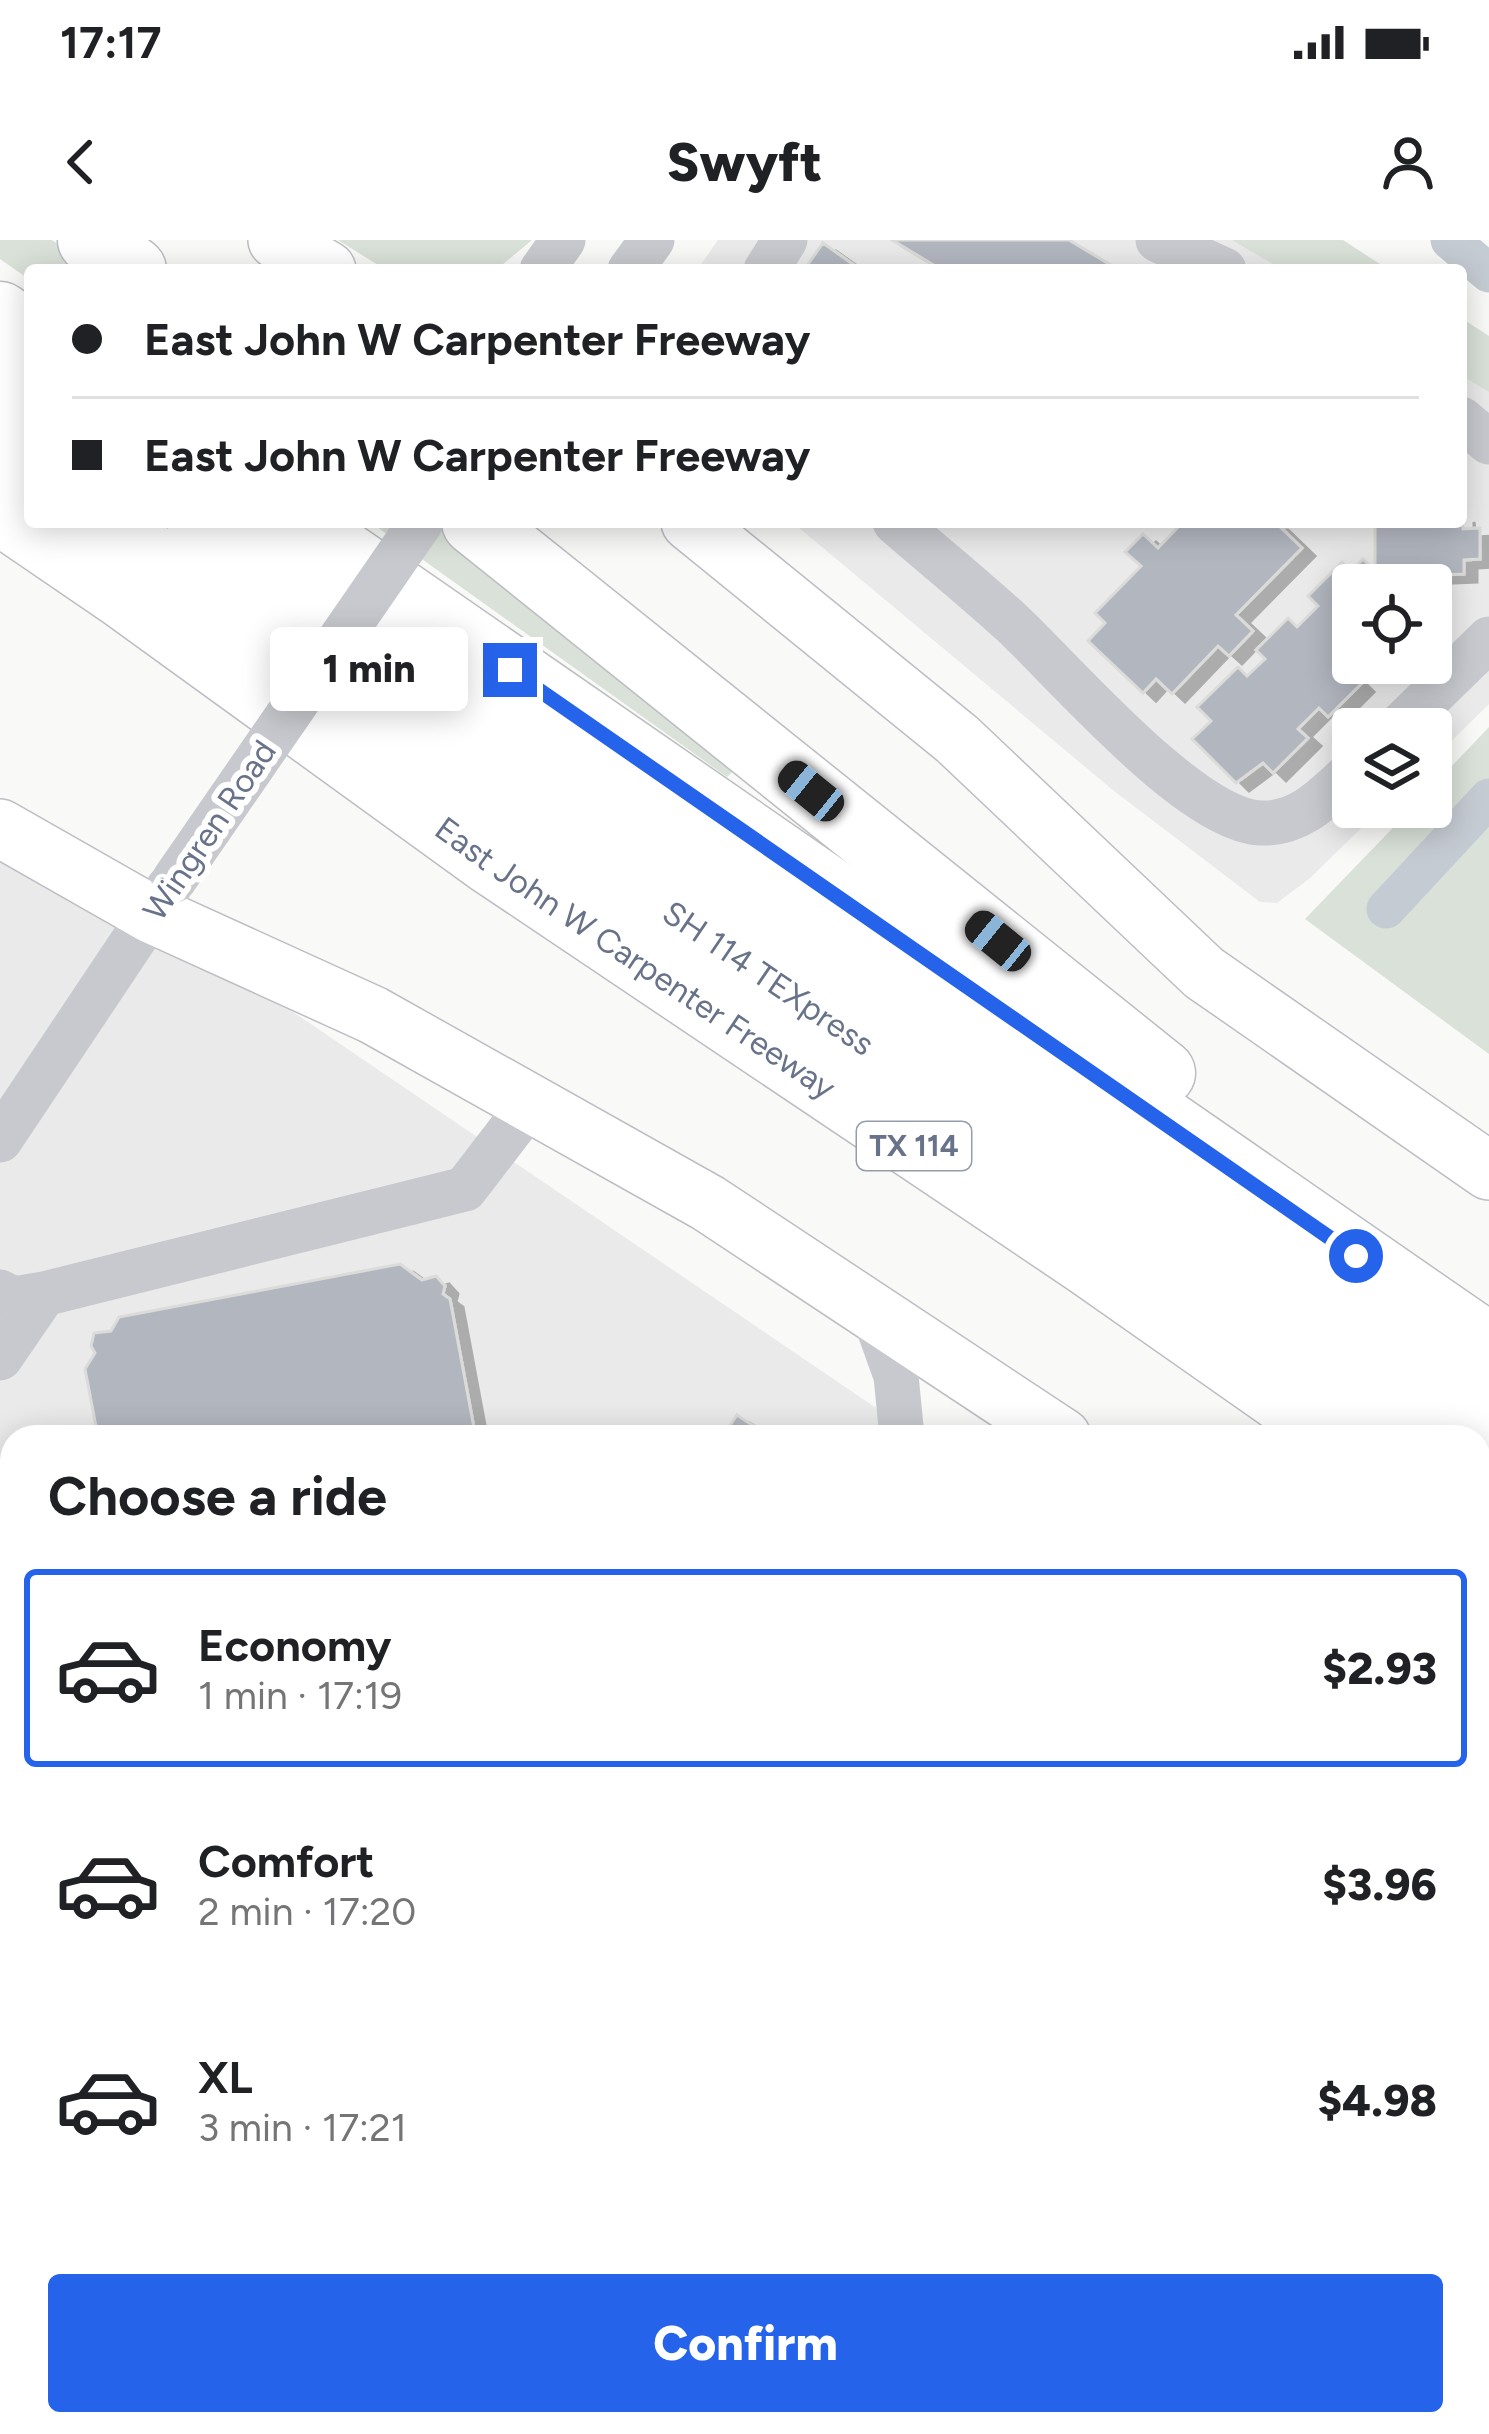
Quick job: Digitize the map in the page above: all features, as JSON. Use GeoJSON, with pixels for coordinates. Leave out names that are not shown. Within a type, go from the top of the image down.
{"type":"FeatureCollection","features":[{"type":"Feature","properties":{"kind":"highway"},"geometry":{"type":"LineString","coordinates":[[91,240],[125,264]]}},
{"type":"Feature","properties":{"kind":"highway","name":"East John W Carpenter Freeway"},"geometry":{"type":"LineString","coordinates":[[25,528],[489,860],[1320,1425]]}},
{"type":"Feature","properties":{"kind":"highway","name":"SH 114 TEXpress"},"geometry":{"type":"LineString","coordinates":[[108,528],[1419,1425]]}},
{"type":"Feature","properties":{"kind":"highway","name":"SH 114 TEXpress"},"geometry":{"type":"LineString","coordinates":[[209,528],[1489,1414]]}},
{"type":"Feature","properties":{"kind":"highway"},"geometry":{"type":"LineString","coordinates":[[306,528],[1489,1347]]}},
{"type":"Feature","properties":{"kind":"highway"},"geometry":{"type":"LineString","coordinates":[[482,528],[1297,1180],[1356,1256]]}},
{"type":"Feature","properties":{"kind":"main road"},"geometry":{"type":"LineString","coordinates":[[277,240],[317,264]]}},
{"type":"Feature","properties":{"kind":"main road"},"geometry":{"type":"LineString","coordinates":[[697,528],[957,739],[1204,973],[1489,1171]]}},
{"type":"Feature","properties":{"kind":"main road"},"geometry":{"type":"LineString","coordinates":[[0,828],[162,897],[708,1203],[1044,1425]]}},
{"type":"Feature","properties":{"kind":"street"},"geometry":{"type":"LineString","coordinates":[[1158,240],[1211,264]]}},
{"type":"Feature","properties":{"kind":"street","name":"Wingren Road"},"geometry":{"type":"LineString","coordinates":[[0,1140],[417,528]]}},
{"type":"Feature","properties":{"kind":"street"},"geometry":{"type":"LineString","coordinates":[[902,528],[1011,622],[1116,725],[1207,805],[1238,820],[1265,824],[1292,818],[1332,791]]}},
{"type":"Feature","properties":{"kind":"street"},"geometry":{"type":"LineString","coordinates":[[1418,708],[1489,639]]}},
{"type":"Feature","properties":{"kind":"street"},"geometry":{"type":"LineString","coordinates":[[0,1358],[22,1293],[465,1189],[531,1103]]}},
{"type":"Feature","properties":{"kind":"street"},"geometry":{"type":"LineString","coordinates":[[872,1309],[896,1376],[901,1425]]}},
{"type":"Feature","properties":{"kind":"shaded area"},"geometry":{"type":"Polygon","coordinates":[[[0,240],[52,240],[86,264],[24,264],[24,276],[0,259],[0,240]]]}},
{"type":"Feature","properties":{"kind":"shaded area"},"geometry":{"type":"Polygon","coordinates":[[[338,240],[532,240],[503,264],[376,264],[338,240]]]}},
{"type":"Feature","properties":{"kind":"shaded area"},"geometry":{"type":"Polygon","coordinates":[[[718,240],[1235,240],[1326,264],[701,264],[718,240]]]}},
{"type":"Feature","properties":{"kind":"shaded area"},"geometry":{"type":"Polygon","coordinates":[[[1232,240],[1343,240],[1380,264],[1273,264],[1232,240]]]}},
{"type":"Feature","properties":{"kind":"shaded area"},"geometry":{"type":"Polygon","coordinates":[[[1467,322],[1489,336],[1489,392],[1467,379],[1467,322]]]}},
{"type":"Feature","properties":{"kind":"shaded area"},"geometry":{"type":"Polygon","coordinates":[[[1467,351],[1489,368],[1489,704],[1452,740],[1452,708],[1332,708],[1332,828],[1361,828],[1277,903],[1260,902],[1114,791],[799,528],[1467,528],[1467,351]]]}},
{"type":"Feature","properties":{"kind":"shaded area"},"geometry":{"type":"Polygon","coordinates":[[[378,528],[448,528],[542,597],[743,762],[727,777],[378,528]]]}},
{"type":"Feature","properties":{"kind":"shaded area"},"geometry":{"type":"Polygon","coordinates":[[[1489,727],[1489,1054],[1305,919],[1393,828],[1452,828],[1452,766],[1489,727]]]}},
{"type":"Feature","properties":{"kind":"shaded area"},"geometry":{"type":"Polygon","coordinates":[[[0,813],[901,1425],[0,1425],[0,813]]]}},
{"type":"Feature","properties":{"kind":"building"},"geometry":{"type":"Polygon","coordinates":[[[892,240],[1069,240],[1109,264],[932,264],[892,240]]]}},
{"type":"Feature","properties":{"kind":"building"},"geometry":{"type":"Polygon","coordinates":[[[823,243],[853,264],[808,264],[823,243]]]}},
{"type":"Feature","properties":{"kind":"building"},"geometry":{"type":"Polygon","coordinates":[[[1177,528],[1281,528],[1302,548],[1236,615],[1253,631],[1229,656],[1218,646],[1172,694],[1156,679],[1143,693],[1088,641],[1105,623],[1095,613],[1141,566],[1125,552],[1143,534],[1158,548],[1177,528]]]}},
{"type":"Feature","properties":{"kind":"building"},"geometry":{"type":"Polygon","coordinates":[[[1375,528],[1480,528],[1480,559],[1464,560],[1464,574],[1452,574],[1452,564],[1375,564],[1375,528]]]}},
{"type":"Feature","properties":{"kind":"building"},"geometry":{"type":"Polygon","coordinates":[[[1332,572],[1332,684],[1361,684],[1328,717],[1319,708],[1298,729],[1308,738],[1273,773],[1263,763],[1236,783],[1192,739],[1211,721],[1197,707],[1238,667],[1247,676],[1265,659],[1256,650],[1288,618],[1297,627],[1318,606],[1308,596],[1332,572]]]}},
{"type":"Feature","properties":{"kind":"building"},"geometry":{"type":"Polygon","coordinates":[[[400,1264],[422,1280],[436,1276],[445,1286],[473,1425],[96,1425],[85,1369],[95,1353],[91,1346],[94,1333],[111,1331],[119,1317],[400,1264]]]}},
{"type":"Feature","properties":{"kind":"building"},"geometry":{"type":"Polygon","coordinates":[[[737,1415],[752,1425],[730,1425],[737,1415]]]}},
{"type":"Feature","properties":{"kind":"waterway"},"geometry":{"type":"LineString","coordinates":[[1450,240],[1489,273]]}},
{"type":"Feature","properties":{"kind":"waterway"},"geometry":{"type":"LineString","coordinates":[[1386,909],[1489,798]]}},
{"type":"Feature","properties":{"kind":"route"},"geometry":{"type":"LineString","coordinates":[[510,670],[1356,1256]]}}]}
